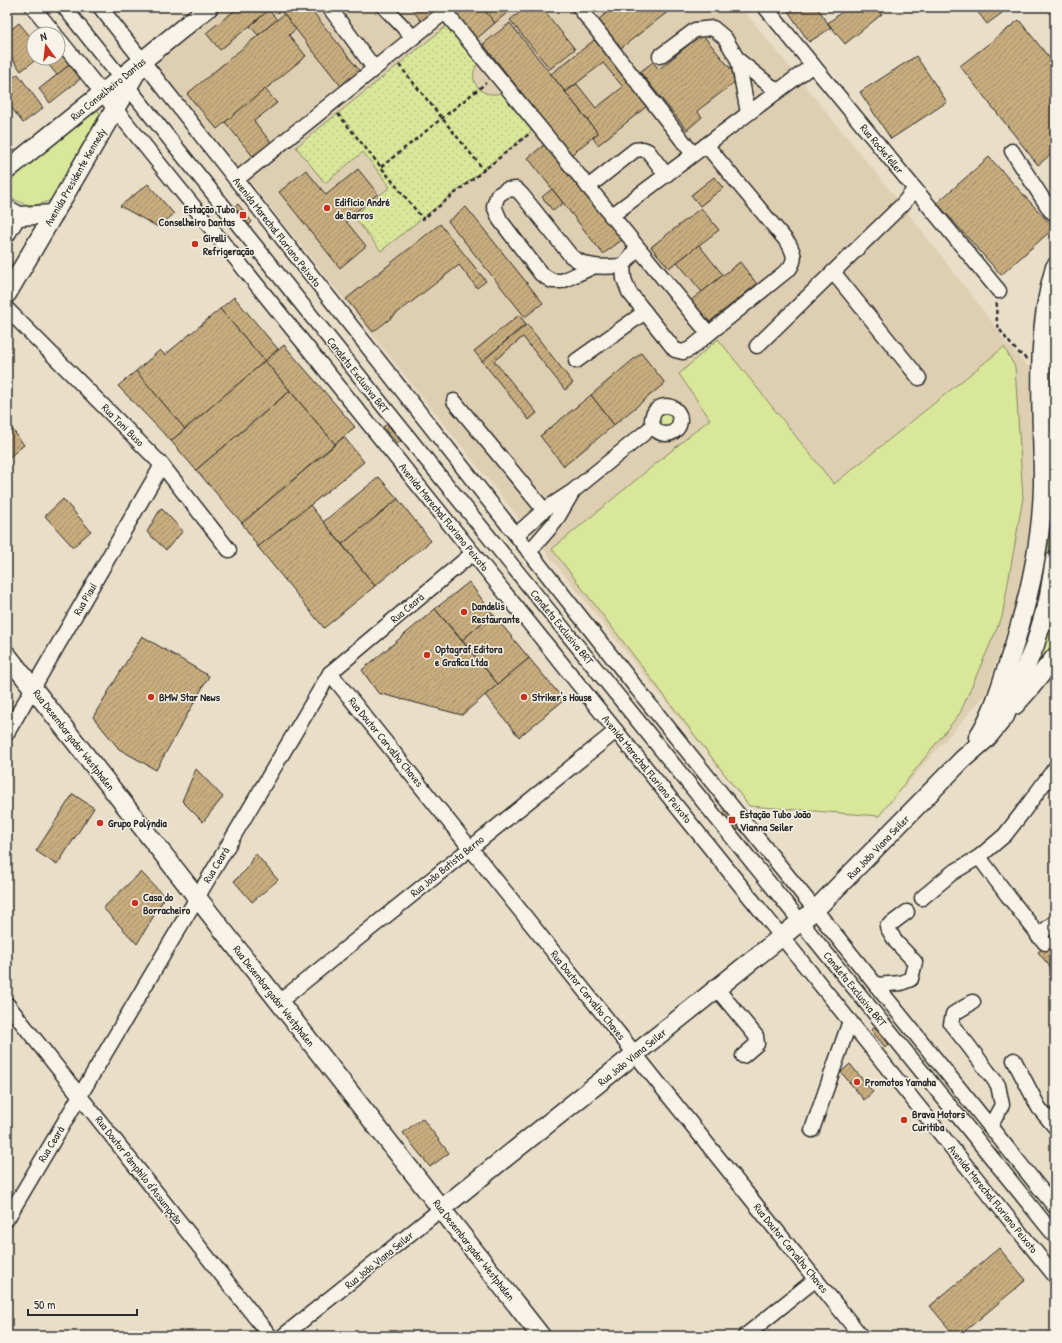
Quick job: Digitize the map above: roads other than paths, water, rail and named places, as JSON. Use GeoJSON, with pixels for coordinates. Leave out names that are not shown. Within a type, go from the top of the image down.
{"type":"FeatureCollection","features":[{"type":"Feature","properties":{"kind":"main road","name":"Rua Conselheiro Dantas"},"geometry":{"type":"LineString","coordinates":[[7,170],[102,93],[124,82],[143,61],[209,7]]}},
{"type":"Feature","properties":{"kind":"main road","name":"Avenida Presidente Kennedy"},"geometry":{"type":"LineString","coordinates":[[7,294],[114,108],[124,82]]}},
{"type":"Feature","properties":{"kind":"main road"},"geometry":{"type":"LineString","coordinates":[[13,212],[54,214]]}},
{"type":"Feature","properties":{"kind":"main road","name":"Rua João Viana Seiler"},"geometry":{"type":"LineString","coordinates":[[963,759],[981,732],[996,701],[1019,632],[1030,587],[1040,530],[1043,485],[1042,368],[1044,319],[1050,283],[1055,267]]}},
{"type":"Feature","properties":{"kind":"main road","name":"Rua João Viana Seiler"},"geometry":{"type":"LineString","coordinates":[[441,1209],[815,910],[963,759],[986,739],[1005,716],[1052,604],[1055,560]]}},
{"type":"Feature","properties":{"kind":"main road","name":"Rua Desembargador Westphalen"},"geometry":{"type":"LineString","coordinates":[[7,655],[541,1336]]}},
{"type":"Feature","properties":{"kind":"main road"},"geometry":{"type":"LineString","coordinates":[[1005,716],[1031,687],[1055,656]]}},
{"type":"Feature","properties":{"kind":"street"},"geometry":{"type":"LineString","coordinates":[[33,7],[48,26]]}},
{"type":"Feature","properties":{"kind":"street","name":"Canaleta Exclusiva BRT"},"geometry":{"type":"LineString","coordinates":[[64,7],[412,443],[1055,1236]]}},
{"type":"Feature","properties":{"kind":"street","name":"Avenida Marechal Floriano Peixoto"},"geometry":{"type":"LineString","coordinates":[[100,7],[646,700],[1055,1207]]}},
{"type":"Feature","properties":{"kind":"street"},"geometry":{"type":"LineString","coordinates":[[329,7],[374,68]]}},
{"type":"Feature","properties":{"kind":"street"},"geometry":{"type":"LineString","coordinates":[[384,7],[413,37]]}},
{"type":"Feature","properties":{"kind":"street"},"geometry":{"type":"LineString","coordinates":[[579,7],[693,154]]}},
{"type":"Feature","properties":{"kind":"street","name":"Rua Rockefeller"},"geometry":{"type":"LineString","coordinates":[[765,7],[999,291]]}},
{"type":"Feature","properties":{"kind":"street"},"geometry":{"type":"LineString","coordinates":[[236,180],[448,10],[496,75],[708,333]]}},
{"type":"Feature","properties":{"kind":"street"},"geometry":{"type":"LineString","coordinates":[[660,56],[695,30],[712,28],[725,38],[738,60],[748,113]]}},
{"type":"Feature","properties":{"kind":"street","name":"Avenida Marechal Floriano Peixoto"},"geometry":{"type":"LineString","coordinates":[[66,48],[1055,1276]]}},
{"type":"Feature","properties":{"kind":"street"},"geometry":{"type":"LineString","coordinates":[[738,60],[777,91]]}},
{"type":"Feature","properties":{"kind":"street"},"geometry":{"type":"LineString","coordinates":[[611,216],[813,65]]}},
{"type":"Feature","properties":{"kind":"street"},"geometry":{"type":"LineString","coordinates":[[637,248],[624,266],[624,279],[629,292],[675,350],[683,352],[690,349],[790,268],[794,262],[793,253],[789,244],[706,145]]}},
{"type":"Feature","properties":{"kind":"street"},"geometry":{"type":"LineString","coordinates":[[588,187],[635,150],[643,149],[648,151],[666,175]]}},
{"type":"Feature","properties":{"kind":"street"},"geometry":{"type":"LineString","coordinates":[[1012,151],[1050,210],[1055,214]]}},
{"type":"Feature","properties":{"kind":"street"},"geometry":{"type":"LineString","coordinates":[[595,266],[562,281],[552,281],[541,274],[500,220],[494,206],[498,195],[506,190],[516,189],[572,256],[581,263],[595,266],[624,266]]}},
{"type":"Feature","properties":{"kind":"street"},"geometry":{"type":"LineString","coordinates":[[757,346],[915,189]]}},
{"type":"Feature","properties":{"kind":"street"},"geometry":{"type":"LineString","coordinates":[[7,236],[13,212]]}},
{"type":"Feature","properties":{"kind":"street"},"geometry":{"type":"LineString","coordinates":[[833,272],[919,378]]}},
{"type":"Feature","properties":{"kind":"street","name":"Rua Toni Buso"},"geometry":{"type":"LineString","coordinates":[[7,309],[162,465],[229,550]]}},
{"type":"Feature","properties":{"kind":"street"},"geometry":{"type":"LineString","coordinates":[[576,361],[645,312]]}},
{"type":"Feature","properties":{"kind":"street"},"geometry":{"type":"LineString","coordinates":[[454,401],[544,510]]}},
{"type":"Feature","properties":{"kind":"street"},"geometry":{"type":"LineString","coordinates":[[516,535],[544,510],[573,491],[653,426]]}},
{"type":"Feature","properties":{"kind":"street","name":"Rua Piauí"},"geometry":{"type":"LineString","coordinates":[[7,733],[162,465]]}},
{"type":"Feature","properties":{"kind":"street"},"geometry":{"type":"LineString","coordinates":[[529,552],[555,522],[573,491]]}},
{"type":"Feature","properties":{"kind":"street","name":"Rua Ceará"},"geometry":{"type":"LineString","coordinates":[[7,1219],[330,673],[473,553]]}},
{"type":"Feature","properties":{"kind":"street"},"geometry":{"type":"LineString","coordinates":[[1030,587],[1052,604]]}},
{"type":"Feature","properties":{"kind":"street","name":"Rua Doutor Carvalho Chaves"},"geometry":{"type":"LineString","coordinates":[[330,673],[861,1336]]}},
{"type":"Feature","properties":{"kind":"street","name":"Canaleta Exclusiva BRT"},"geometry":{"type":"LineString","coordinates":[[646,700],[654,742]]}},
{"type":"Feature","properties":{"kind":"street","name":"Rua João Batista Berno"},"geometry":{"type":"LineString","coordinates":[[279,1002],[616,731]]}},
{"type":"Feature","properties":{"kind":"street"},"geometry":{"type":"LineString","coordinates":[[922,898],[952,873],[979,857],[1004,835],[1053,773]]}},
{"type":"Feature","properties":{"kind":"street"},"geometry":{"type":"LineString","coordinates":[[979,857],[1041,939],[1055,922]]}},
{"type":"Feature","properties":{"kind":"street"},"geometry":{"type":"LineString","coordinates":[[876,985],[901,983],[911,979],[915,962],[896,942],[887,927],[895,919],[907,912]]}},
{"type":"Feature","properties":{"kind":"street"},"geometry":{"type":"LineString","coordinates":[[717,989],[756,1036],[757,1044],[744,1056]]}},
{"type":"Feature","properties":{"kind":"street"},"geometry":{"type":"LineString","coordinates":[[973,1002],[953,1014],[951,1024],[998,1085],[1002,1105],[990,1127]]}},
{"type":"Feature","properties":{"kind":"street","name":"Rua Doutor Pâmphilo d'Assumpção"},"geometry":{"type":"LineString","coordinates":[[7,1004],[270,1336]]}},
{"type":"Feature","properties":{"kind":"street"},"geometry":{"type":"LineString","coordinates":[[812,1130],[850,1021]]}},
{"type":"Feature","properties":{"kind":"street"},"geometry":{"type":"LineString","coordinates":[[1014,1060],[1039,1108],[1055,1127]]}},
{"type":"Feature","properties":{"kind":"street","name":"Rua João Viana Seiler"},"geometry":{"type":"LineString","coordinates":[[283,1336],[441,1209]]}},
{"type":"Feature","properties":{"kind":"street"},"geometry":{"type":"LineString","coordinates":[[745,1336],[816,1279]]}},
{"type":"Feature","properties":{"kind":"place","name":"Edifício André de Barros"},"geometry":{"type":"Point","coordinates":[327,208]}},
{"type":"Feature","properties":{"kind":"place","name":"Estação Tubo Conselheiro Dantas"},"geometry":{"type":"Point","coordinates":[243,215]}},
{"type":"Feature","properties":{"kind":"place","name":"Girelli Refrigeração"},"geometry":{"type":"Point","coordinates":[195,244]}},
{"type":"Feature","properties":{"kind":"place","name":"Dandelis Restaurante"},"geometry":{"type":"Point","coordinates":[464,612]}},
{"type":"Feature","properties":{"kind":"place","name":"Optagraf Editora e Grafica Ltda"},"geometry":{"type":"Point","coordinates":[427,655]}},
{"type":"Feature","properties":{"kind":"place","name":"BMW Star News"},"geometry":{"type":"Point","coordinates":[151,697]}},
{"type":"Feature","properties":{"kind":"place","name":"Striker's House"},"geometry":{"type":"Point","coordinates":[524,697]}},
{"type":"Feature","properties":{"kind":"place","name":"Estação Tubo João Vianna Seiler"},"geometry":{"type":"Point","coordinates":[732,820]}},
{"type":"Feature","properties":{"kind":"place","name":"Grupo Polýndia"},"geometry":{"type":"Point","coordinates":[100,823]}},
{"type":"Feature","properties":{"kind":"place","name":"Casa do Borracheiro"},"geometry":{"type":"Point","coordinates":[135,903]}},
{"type":"Feature","properties":{"kind":"place","name":"Promotos Yamaha"},"geometry":{"type":"Point","coordinates":[857,1082]}},
{"type":"Feature","properties":{"kind":"place","name":"Brava Motors Curitiba"},"geometry":{"type":"Point","coordinates":[904,1120]}}]}
